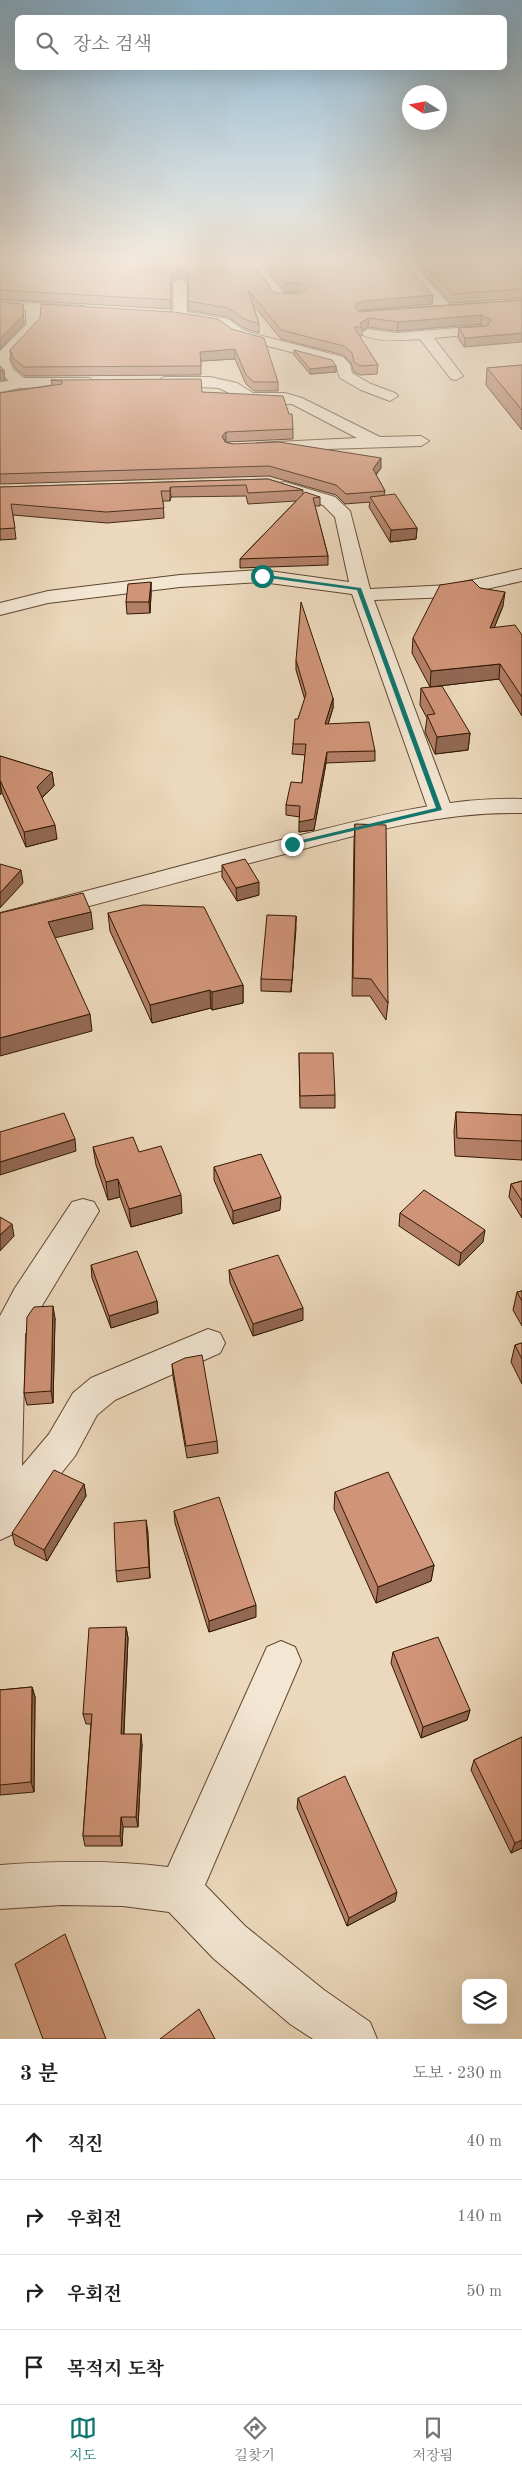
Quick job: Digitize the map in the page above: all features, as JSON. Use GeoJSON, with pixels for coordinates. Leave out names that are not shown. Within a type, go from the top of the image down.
{"type":"FeatureCollection","features":[{"type":"Feature","properties":{"kind":"street"},"geometry":{"type":"LineString","coordinates":[[6,354],[2,358],[7,371],[20,383]]}},
{"type":"Feature","properties":{"kind":"street"},"geometry":{"type":"LineString","coordinates":[[316,354],[338,360],[343,364],[345,375],[352,380],[390,396]]}},
{"type":"Feature","properties":{"kind":"street"},"geometry":{"type":"LineString","coordinates":[[439,354],[456,376]]}},
{"type":"Feature","properties":{"kind":"street"},"geometry":{"type":"LineString","coordinates":[[150,382],[215,382],[241,389],[249,398],[285,398],[297,401],[377,442]]}},
{"type":"Feature","properties":{"kind":"street"},"geometry":{"type":"LineString","coordinates":[[0,387],[20,383],[104,383]]}},
{"type":"Feature","properties":{"kind":"street"},"geometry":{"type":"LineString","coordinates":[[252,447],[422,442]]}},
{"type":"Feature","properties":{"kind":"street"},"geometry":{"type":"LineString","coordinates":[[269,483],[329,501],[344,515],[361,592],[440,809]]}},
{"type":"Feature","properties":{"kind":"street"},"geometry":{"type":"LineString","coordinates":[[0,609],[48,597],[136,588],[180,581],[262,576],[361,592],[450,591],[522,575]]}},
{"type":"Feature","properties":{"kind":"street"},"geometry":{"type":"LineString","coordinates":[[0,921],[68,905],[292,844],[440,809],[522,806]]}},
{"type":"Feature","properties":{"kind":"street"},"geometry":{"type":"LineString","coordinates":[[2,1517],[8,1334],[27,1298],[83,1210]]}},
{"type":"Feature","properties":{"kind":"street"},"geometry":{"type":"LineString","coordinates":[[2,1517],[62,1445],[85,1404],[103,1389],[208,1343]]}},
{"type":"Feature","properties":{"kind":"street"},"geometry":{"type":"LineString","coordinates":[[180,1891],[281,1661]]}},
{"type":"Feature","properties":{"kind":"street"},"geometry":{"type":"LineString","coordinates":[[0,1886],[62,1883],[114,1884],[180,1891],[228,1942],[308,2007],[353,2039]]}},
{"type":"Feature","properties":{"kind":"building"},"geometry":{"type":"Polygon","coordinates":[[[12,354],[200,354],[201,366],[24,367],[14,359],[12,354]]]}},
{"type":"Feature","properties":{"kind":"building"},"geometry":{"type":"Polygon","coordinates":[[[237,354],[269,354],[278,382],[254,382],[246,375],[237,354]]]}},
{"type":"Feature","properties":{"kind":"building"},"geometry":{"type":"Polygon","coordinates":[[[297,354],[310,354],[332,360],[336,366],[310,369],[297,354]]]}},
{"type":"Feature","properties":{"kind":"building"},"geometry":{"type":"Polygon","coordinates":[[[352,354],[371,354],[378,365],[360,366],[354,362],[352,354]]]}},
{"type":"Feature","properties":{"kind":"building"},"geometry":{"type":"Polygon","coordinates":[[[522,365],[522,410],[487,368],[522,365]]]}},
{"type":"Feature","properties":{"kind":"building"},"geometry":{"type":"Polygon","coordinates":[[[201,379],[202,392],[283,396],[289,414],[292,414],[293,429],[226,432],[222,436],[225,442],[232,444],[279,442],[381,458],[373,469],[385,491],[346,494],[336,485],[269,466],[0,474],[0,393],[62,384],[62,381],[51,380],[201,379]]]}},
{"type":"Feature","properties":{"kind":"building"},"geometry":{"type":"Polygon","coordinates":[[[268,479],[303,490],[248,493],[246,485],[170,487],[170,491],[161,491],[164,508],[106,512],[11,504],[15,528],[0,529],[0,487],[268,479]]]}},
{"type":"Feature","properties":{"kind":"building"},"geometry":{"type":"Polygon","coordinates":[[[305,492],[320,497],[313,498],[328,556],[240,559],[305,492]]]}},
{"type":"Feature","properties":{"kind":"building"},"geometry":{"type":"Polygon","coordinates":[[[395,494],[417,528],[391,530],[370,497],[395,494]]]}},
{"type":"Feature","properties":{"kind":"building"},"geometry":{"type":"Polygon","coordinates":[[[472,580],[480,588],[505,592],[490,628],[515,625],[522,635],[522,697],[500,664],[431,671],[413,638],[440,585],[472,580]]]}},
{"type":"Feature","properties":{"kind":"building"},"geometry":{"type":"Polygon","coordinates":[[[151,582],[149,602],[126,602],[128,584],[151,582]]]}},
{"type":"Feature","properties":{"kind":"building"},"geometry":{"type":"Polygon","coordinates":[[[301,602],[333,698],[325,724],[369,722],[375,751],[327,752],[314,819],[299,822],[300,806],[286,805],[291,782],[302,783],[306,744],[293,744],[295,719],[298,719],[306,694],[296,660],[301,602]]]}},
{"type":"Feature","properties":{"kind":"building"},"geometry":{"type":"Polygon","coordinates":[[[442,686],[470,733],[437,737],[427,715],[435,714],[421,688],[442,686]]]}},
{"type":"Feature","properties":{"kind":"building"},"geometry":{"type":"Polygon","coordinates":[[[0,756],[52,772],[37,787],[55,825],[24,832],[0,780],[0,756]]]}},
{"type":"Feature","properties":{"kind":"building"},"geometry":{"type":"Polygon","coordinates":[[[355,824],[386,825],[388,1003],[371,979],[353,978],[355,824]]]}},
{"type":"Feature","properties":{"kind":"building"},"geometry":{"type":"Polygon","coordinates":[[[245,859],[259,882],[236,888],[222,865],[245,859]]]}},
{"type":"Feature","properties":{"kind":"building"},"geometry":{"type":"Polygon","coordinates":[[[0,864],[21,870],[0,893],[0,864]]]}},
{"type":"Feature","properties":{"kind":"building"},"geometry":{"type":"Polygon","coordinates":[[[83,893],[91,912],[48,922],[90,1014],[0,1038],[0,913],[83,893]]]}},
{"type":"Feature","properties":{"kind":"building"},"geometry":{"type":"Polygon","coordinates":[[[143,905],[204,907],[243,985],[212,992],[210,990],[150,1005],[108,913],[143,905]]]}},
{"type":"Feature","properties":{"kind":"building"},"geometry":{"type":"Polygon","coordinates":[[[267,915],[296,916],[292,980],[261,979],[267,915]]]}},
{"type":"Feature","properties":{"kind":"building"},"geometry":{"type":"Polygon","coordinates":[[[299,1053],[333,1053],[335,1095],[300,1096],[299,1053]]]}},
{"type":"Feature","properties":{"kind":"building"},"geometry":{"type":"Polygon","coordinates":[[[456,1112],[522,1115],[522,1141],[457,1138],[456,1112]]]}},
{"type":"Feature","properties":{"kind":"building"},"geometry":{"type":"Polygon","coordinates":[[[64,1113],[75,1139],[0,1162],[0,1132],[64,1113]]]}},
{"type":"Feature","properties":{"kind":"building"},"geometry":{"type":"Polygon","coordinates":[[[133,1137],[139,1152],[161,1146],[181,1195],[129,1209],[118,1179],[106,1182],[93,1147],[133,1137]]]}},
{"type":"Feature","properties":{"kind":"building"},"geometry":{"type":"Polygon","coordinates":[[[261,1154],[281,1197],[233,1211],[214,1167],[261,1154]]]}},
{"type":"Feature","properties":{"kind":"building"},"geometry":{"type":"Polygon","coordinates":[[[522,1181],[522,1201],[511,1184],[522,1181]]]}},
{"type":"Feature","properties":{"kind":"building"},"geometry":{"type":"Polygon","coordinates":[[[424,1190],[485,1230],[461,1253],[400,1213],[424,1190]]]}},
{"type":"Feature","properties":{"kind":"building"},"geometry":{"type":"Polygon","coordinates":[[[0,1217],[12,1224],[0,1235],[0,1217]]]}},
{"type":"Feature","properties":{"kind":"building"},"geometry":{"type":"Polygon","coordinates":[[[137,1251],[157,1301],[109,1316],[91,1265],[137,1251]]]}},
{"type":"Feature","properties":{"kind":"building"},"geometry":{"type":"Polygon","coordinates":[[[278,1255],[303,1308],[253,1324],[229,1270],[278,1255]]]}},
{"type":"Feature","properties":{"kind":"building"},"geometry":{"type":"Polygon","coordinates":[[[522,1291],[522,1301],[517,1292],[522,1291]]]}},
{"type":"Feature","properties":{"kind":"building"},"geometry":{"type":"Polygon","coordinates":[[[53,1306],[51,1391],[24,1393],[27,1317],[34,1307],[53,1306]]]}},
{"type":"Feature","properties":{"kind":"building"},"geometry":{"type":"Polygon","coordinates":[[[522,1343],[522,1359],[515,1345],[522,1343]]]}},
{"type":"Feature","properties":{"kind":"building"},"geometry":{"type":"Polygon","coordinates":[[[202,1355],[217,1441],[186,1446],[172,1364],[185,1358],[202,1355]]]}},
{"type":"Feature","properties":{"kind":"building"},"geometry":{"type":"Polygon","coordinates":[[[54,1470],[84,1484],[44,1550],[12,1533],[54,1470]]]}},
{"type":"Feature","properties":{"kind":"building"},"geometry":{"type":"Polygon","coordinates":[[[388,1472],[434,1565],[378,1587],[335,1492],[388,1472]]]}},
{"type":"Feature","properties":{"kind":"building"},"geometry":{"type":"Polygon","coordinates":[[[219,1497],[256,1605],[209,1621],[174,1511],[219,1497]]]}},
{"type":"Feature","properties":{"kind":"building"},"geometry":{"type":"Polygon","coordinates":[[[146,1520],[149,1567],[116,1571],[114,1523],[146,1520]]]}},
{"type":"Feature","properties":{"kind":"building"},"geometry":{"type":"Polygon","coordinates":[[[126,1627],[121,1734],[141,1734],[136,1817],[121,1817],[120,1836],[83,1836],[92,1714],[83,1714],[89,1628],[126,1627]]]}},
{"type":"Feature","properties":{"kind":"building"},"geometry":{"type":"Polygon","coordinates":[[[438,1637],[470,1710],[423,1727],[393,1652],[438,1637]]]}},
{"type":"Feature","properties":{"kind":"building"},"geometry":{"type":"Polygon","coordinates":[[[32,1687],[31,1782],[0,1785],[0,1690],[32,1687]]]}},
{"type":"Feature","properties":{"kind":"building"},"geometry":{"type":"Polygon","coordinates":[[[522,1737],[522,1840],[515,1843],[474,1760],[522,1737]]]}},
{"type":"Feature","properties":{"kind":"building"},"geometry":{"type":"Polygon","coordinates":[[[345,1776],[397,1892],[349,1918],[298,1798],[345,1776]]]}},
{"type":"Feature","properties":{"kind":"building"},"geometry":{"type":"Polygon","coordinates":[[[65,1934],[106,2039],[43,2039],[15,1964],[65,1934]]]}},
{"type":"Feature","properties":{"kind":"building"},"geometry":{"type":"Polygon","coordinates":[[[199,2009],[215,2039],[160,2039],[199,2009]]]}},
{"type":"Feature","properties":{"kind":"route"},"geometry":{"type":"LineString","coordinates":[[262,576],[360,589],[440,809],[292,844]]}}]}
